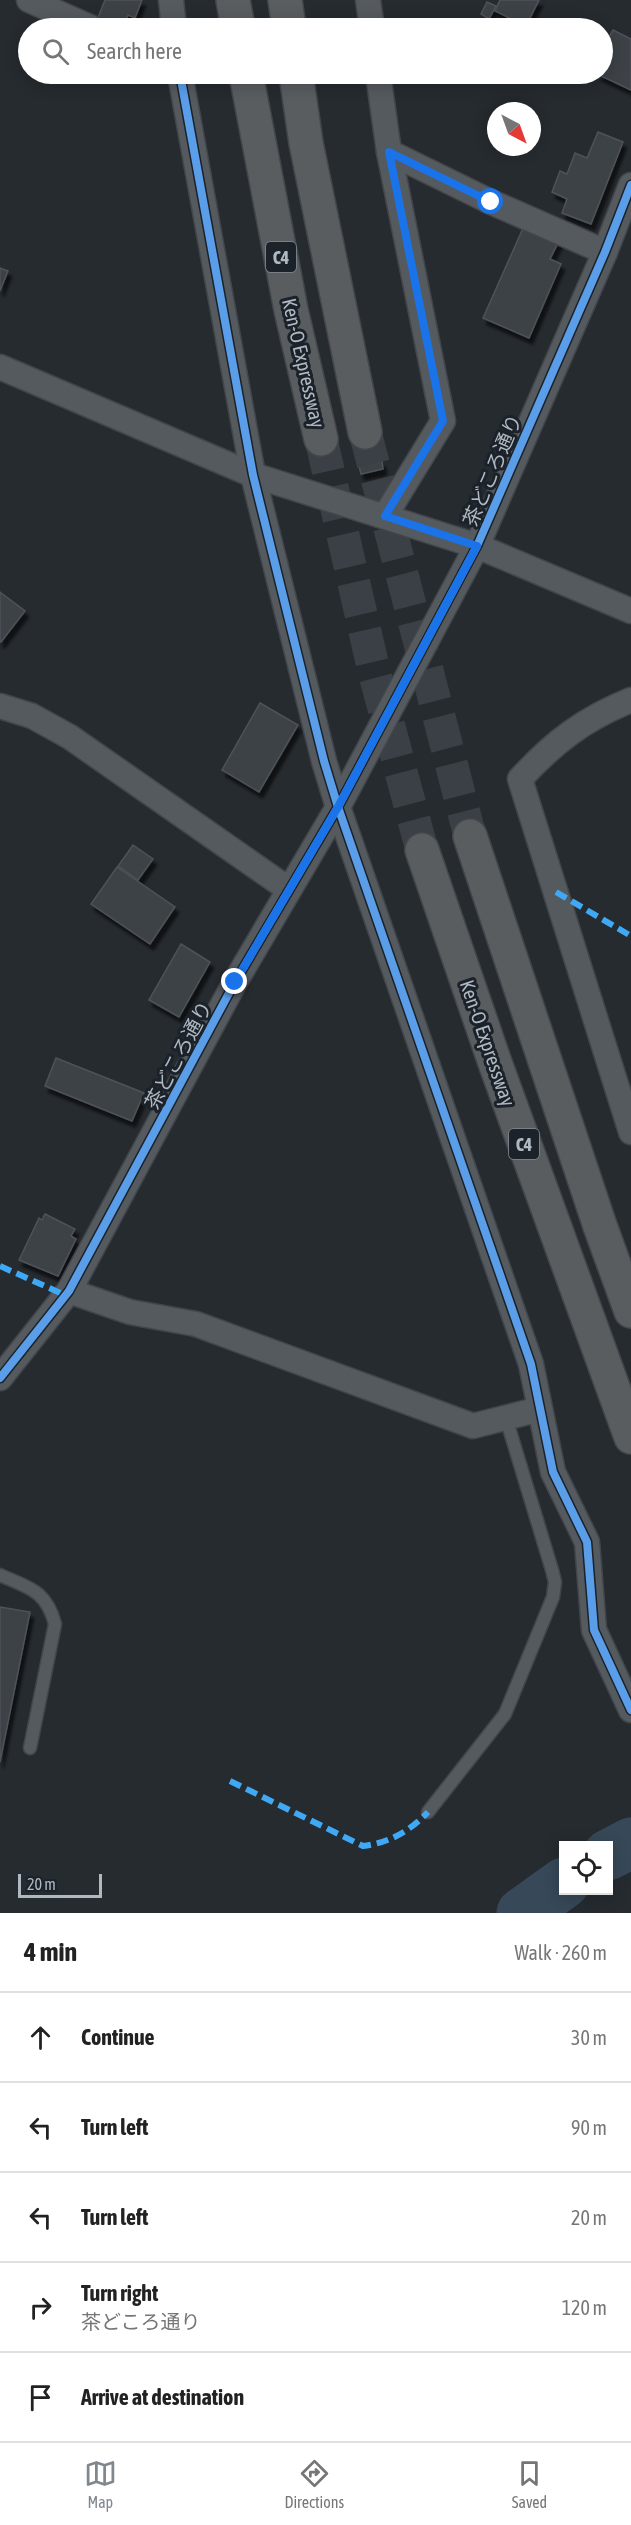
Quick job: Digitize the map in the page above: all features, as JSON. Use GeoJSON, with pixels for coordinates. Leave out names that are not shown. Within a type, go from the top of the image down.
{"type":"FeatureCollection","features":[{"type":"Feature","properties":{"kind":"highway"},"geometry":{"type":"LineString","coordinates":[[233,0],[236,18]]}},
{"type":"Feature","properties":{"kind":"highway"},"geometry":{"type":"LineString","coordinates":[[285,0],[288,18]]}},
{"type":"Feature","properties":{"kind":"highway","name":"Ken-O Expressway"},"geometry":{"type":"LineString","coordinates":[[248,84],[291,310],[321,440]]}},
{"type":"Feature","properties":{"kind":"highway","name":"C4"},"geometry":{"type":"LineString","coordinates":[[297,84],[306,143],[365,432]]}},
{"type":"Feature","properties":{"kind":"highway","name":"C4"},"geometry":{"type":"LineString","coordinates":[[470,836],[600,1226],[631,1311]]}},
{"type":"Feature","properties":{"kind":"highway","name":"Ken-O Expressway"},"geometry":{"type":"LineString","coordinates":[[422,850],[494,1060],[631,1437]]}},
{"type":"Feature","properties":{"kind":"street"},"geometry":{"type":"LineString","coordinates":[[29,0],[70,18]]}},
{"type":"Feature","properties":{"kind":"street"},"geometry":{"type":"LineString","coordinates":[[171,0],[173,18]]}},
{"type":"Feature","properties":{"kind":"street"},"geometry":{"type":"LineString","coordinates":[[368,0],[371,18]]}},
{"type":"Feature","properties":{"kind":"street"},"geometry":{"type":"LineString","coordinates":[[182,84],[253,475],[324,761],[531,1364],[553,1472],[587,1542],[594,1630],[631,1710]]}},
{"type":"Feature","properties":{"kind":"street"},"geometry":{"type":"LineString","coordinates":[[379,84],[389,152],[443,421],[385,516]]}},
{"type":"Feature","properties":{"kind":"street"},"geometry":{"type":"LineString","coordinates":[[389,152],[491,202],[604,252]]}},
{"type":"Feature","properties":{"kind":"street","name":"茶どころ通り"},"geometry":{"type":"LineString","coordinates":[[0,1378],[69,1291],[235,982],[338,807],[477,546],[631,185]]}},
{"type":"Feature","properties":{"kind":"street"},"geometry":{"type":"LineString","coordinates":[[0,367],[253,475],[477,546],[631,611]]}},
{"type":"Feature","properties":{"kind":"street"},"geometry":{"type":"LineString","coordinates":[[631,700],[578,726],[548,749],[520,779],[631,1132]]}},
{"type":"Feature","properties":{"kind":"street"},"geometry":{"type":"LineString","coordinates":[[0,706],[32,716],[70,737],[288,889]]}},
{"type":"Feature","properties":{"kind":"street"},"geometry":{"type":"LineString","coordinates":[[69,1291],[130,1312],[196,1324],[473,1426],[540,1409]]}},
{"type":"Feature","properties":{"kind":"lane"},"geometry":{"type":"LineString","coordinates":[[428,1812],[505,1714],[553,1597],[555,1582],[552,1570],[506,1418]]}},
{"type":"Feature","properties":{"kind":"lane"},"geometry":{"type":"LineString","coordinates":[[0,1575],[40,1594],[51,1610],[55,1624],[30,1748]]}},
{"type":"Feature","properties":{"kind":"building"},"geometry":{"type":"Polygon","coordinates":[[[105,0],[142,0],[135,18],[128,15],[127,18],[98,18],[105,0]]]}},
{"type":"Feature","properties":{"kind":"building"},"geometry":{"type":"Polygon","coordinates":[[[500,0],[539,0],[530,18],[509,18],[495,11],[500,0]]]}},
{"type":"Feature","properties":{"kind":"building"},"geometry":{"type":"Polygon","coordinates":[[[487,2],[496,6],[490,18],[481,14],[487,2]]]}},
{"type":"Feature","properties":{"kind":"building"},"geometry":{"type":"Polygon","coordinates":[[[613,30],[631,39],[631,90],[613,82],[613,30]]]}},
{"type":"Feature","properties":{"kind":"building"},"geometry":{"type":"Polygon","coordinates":[[[598,132],[623,142],[591,224],[562,213],[567,199],[552,192],[560,171],[567,174],[575,153],[587,158],[598,132]]]}},
{"type":"Feature","properties":{"kind":"building"},"geometry":{"type":"Polygon","coordinates":[[[524,226],[559,241],[550,259],[561,264],[529,338],[483,318],[524,226]]]}},
{"type":"Feature","properties":{"kind":"building"},"geometry":{"type":"Polygon","coordinates":[[[0,268],[8,271],[0,291],[0,268]]]}},
{"type":"Feature","properties":{"kind":"building"},"geometry":{"type":"Polygon","coordinates":[[[382,461],[383,469],[361,474],[359,466],[382,461]]]}},
{"type":"Feature","properties":{"kind":"building"},"geometry":{"type":"Polygon","coordinates":[[[0,592],[25,611],[1,642],[0,642],[0,592]]]}},
{"type":"Feature","properties":{"kind":"building"},"geometry":{"type":"Polygon","coordinates":[[[260,703],[298,725],[259,792],[222,770],[260,703]]]}},
{"type":"Feature","properties":{"kind":"building"},"geometry":{"type":"Polygon","coordinates":[[[133,845],[153,859],[138,880],[118,866],[133,845]]]}},
{"type":"Feature","properties":{"kind":"building"},"geometry":{"type":"Polygon","coordinates":[[[117,867],[175,907],[150,944],[91,904],[117,867]]]}},
{"type":"Feature","properties":{"kind":"building"},"geometry":{"type":"Polygon","coordinates":[[[181,944],[210,962],[179,1017],[149,1000],[181,944]]]}},
{"type":"Feature","properties":{"kind":"building"},"geometry":{"type":"Polygon","coordinates":[[[56,1058],[144,1093],[132,1121],[45,1086],[56,1058]]]}},
{"type":"Feature","properties":{"kind":"building"},"geometry":{"type":"Polygon","coordinates":[[[45,1214],[75,1229],[71,1236],[76,1239],[58,1276],[19,1260],[39,1218],[42,1220],[45,1214]]]}},
{"type":"Feature","properties":{"kind":"building"},"geometry":{"type":"Polygon","coordinates":[[[0,1607],[30,1612],[0,1762],[0,1607]]]}},
{"type":"Feature","properties":{"kind":"waterway"},"geometry":{"type":"LineString","coordinates":[[613,1852],[631,1843]]}},
{"type":"Feature","properties":{"kind":"waterway"},"geometry":{"type":"LineString","coordinates":[[522,1913],[559,1887]]}},
{"type":"Feature","properties":{"kind":"tunnel"},"geometry":{"type":"LineString","coordinates":[[365,432],[470,836]]}},
{"type":"Feature","properties":{"kind":"tunnel"},"geometry":{"type":"LineString","coordinates":[[321,439],[374,671],[422,850]]}},
{"type":"Feature","properties":{"kind":"marked path"},"geometry":{"type":"LineString","coordinates":[[556,892],[631,936]]}},
{"type":"Feature","properties":{"kind":"marked path"},"geometry":{"type":"LineString","coordinates":[[0,1266],[65,1295]]}},
{"type":"Feature","properties":{"kind":"marked path"},"geometry":{"type":"LineString","coordinates":[[230,1781],[363,1846],[382,1842],[398,1835],[428,1812]]}},
{"type":"Feature","properties":{"kind":"cycle path"},"geometry":{"type":"LineString","coordinates":[[182,84],[253,475],[324,761],[531,1364],[553,1472],[587,1542],[594,1630],[631,1710]]}},
{"type":"Feature","properties":{"kind":"cycle path"},"geometry":{"type":"LineString","coordinates":[[0,1378],[69,1291],[235,982],[338,807],[477,546],[605,252],[631,185]]}},
{"type":"Feature","properties":{"kind":"route"},"geometry":{"type":"LineString","coordinates":[[235,982],[338,807],[477,546],[385,516],[443,421],[389,152],[491,202]]}}]}
